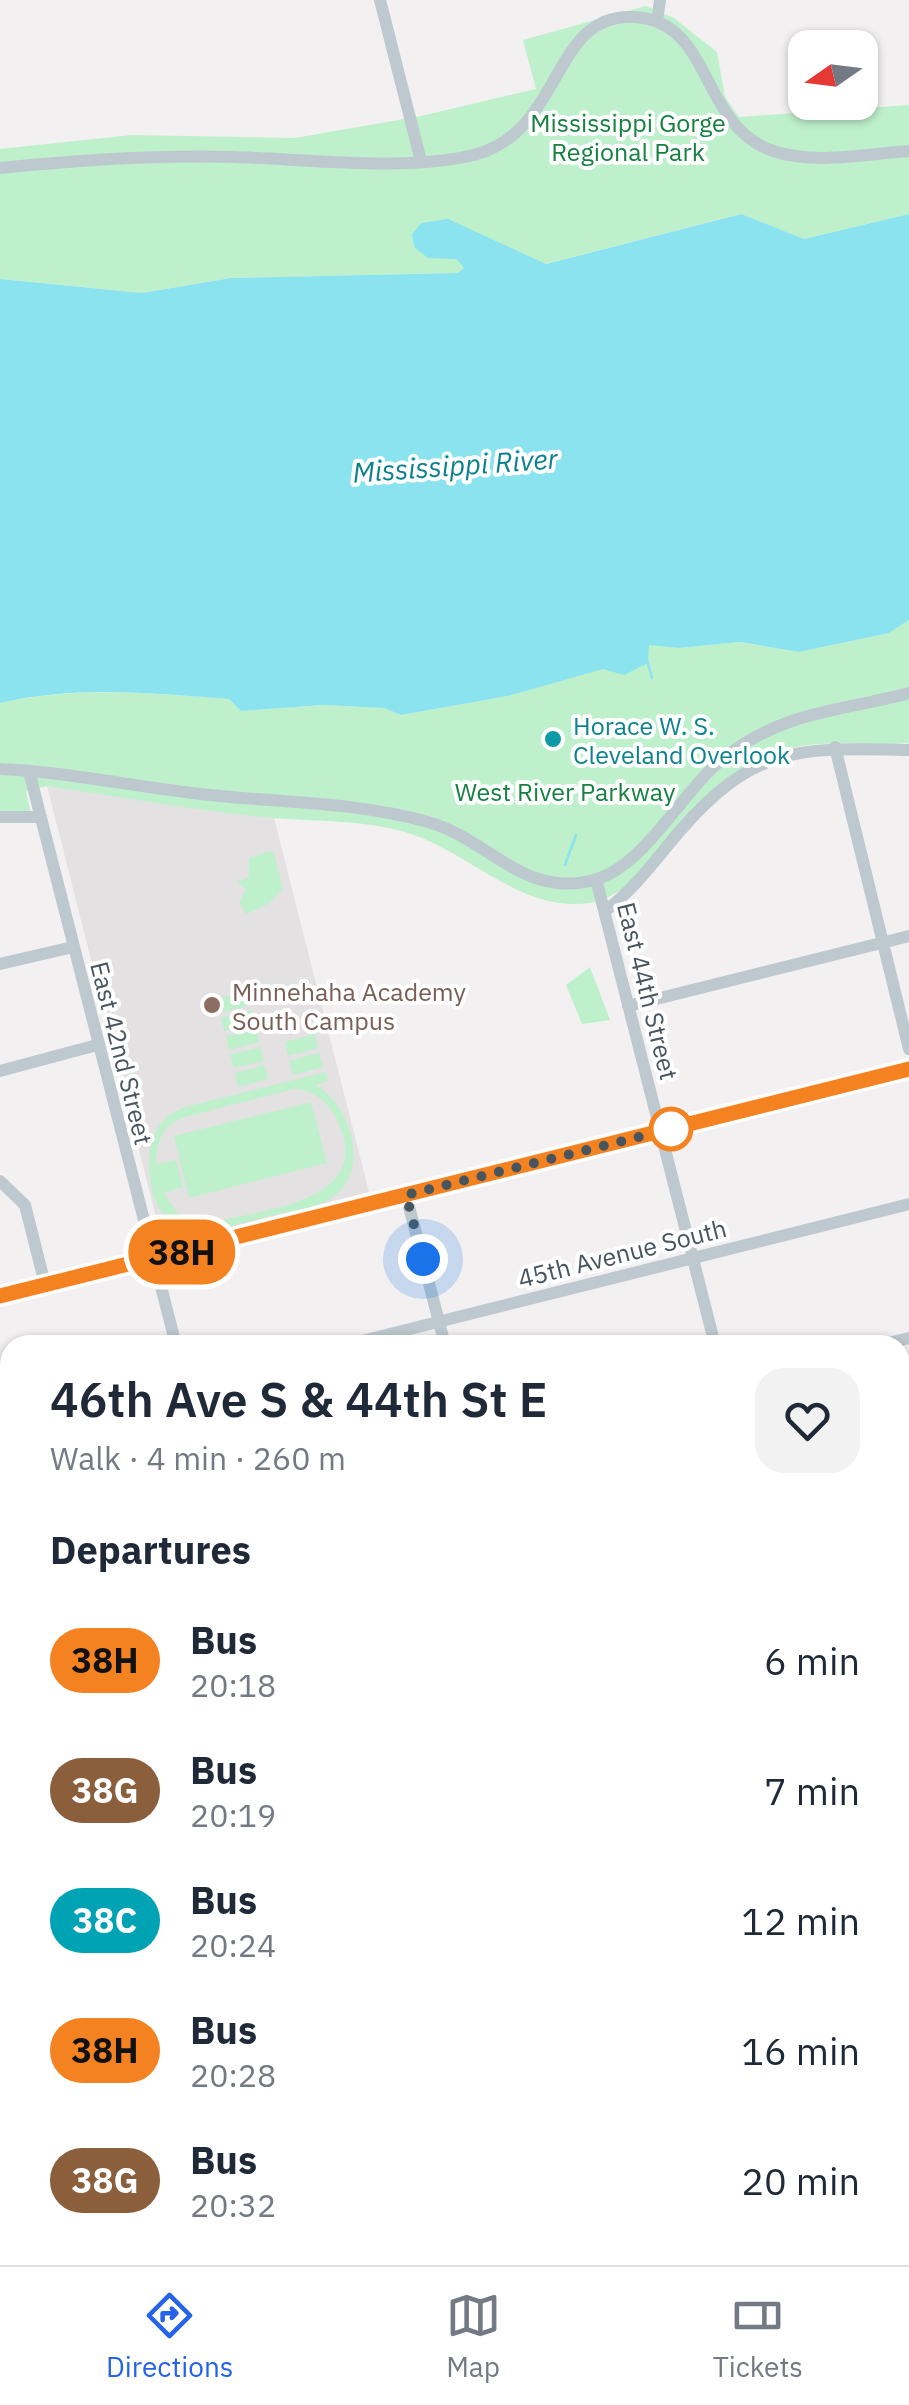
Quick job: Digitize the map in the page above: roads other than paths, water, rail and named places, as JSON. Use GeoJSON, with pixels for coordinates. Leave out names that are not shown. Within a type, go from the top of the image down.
{"type":"FeatureCollection","features":[{"type":"Feature","properties":{"kind":"street"},"geometry":{"type":"LineString","coordinates":[[380,0],[421,161]]}},
{"type":"Feature","properties":{"kind":"street"},"geometry":{"type":"LineString","coordinates":[[657,22],[660,0]]}},
{"type":"Feature","properties":{"kind":"street"},"geometry":{"type":"LineString","coordinates":[[0,168],[136,155],[421,161],[481,152],[518,132],[548,96],[574,46],[593,28],[624,17],[657,22],[686,41],[726,118],[764,146],[816,156],[909,150]]}},
{"type":"Feature","properties":{"kind":"street"},"geometry":{"type":"LineString","coordinates":[[0,769],[378,812],[446,829],[532,879],[564,884],[596,880],[630,861],[696,783],[748,740],[803,714],[909,693]]}},
{"type":"Feature","properties":{"kind":"street"},"geometry":{"type":"LineString","coordinates":[[834,747],[909,1049]]}},
{"type":"Feature","properties":{"kind":"street"},"geometry":{"type":"LineString","coordinates":[[605,911],[706,804],[744,774],[786,753],[834,747],[909,750]]}},
{"type":"Feature","properties":{"kind":"street","name":"East 42nd Street"},"geometry":{"type":"LineString","coordinates":[[29,771],[173,1335]]}},
{"type":"Feature","properties":{"kind":"street"},"geometry":{"type":"LineString","coordinates":[[0,817],[41,817]]}},
{"type":"Feature","properties":{"kind":"street","name":"East 44th Street"},"geometry":{"type":"LineString","coordinates":[[596,880],[713,1335]]}},
{"type":"Feature","properties":{"kind":"street"},"geometry":{"type":"LineString","coordinates":[[628,1006],[909,936]]}},
{"type":"Feature","properties":{"kind":"street"},"geometry":{"type":"LineString","coordinates":[[0,964],[72,947]]}},
{"type":"Feature","properties":{"kind":"street"},"geometry":{"type":"LineString","coordinates":[[0,1071],[98,1045]]}},
{"type":"Feature","properties":{"kind":"street"},"geometry":{"type":"LineString","coordinates":[[0,1296],[909,1068]]}},
{"type":"Feature","properties":{"kind":"street"},"geometry":{"type":"LineString","coordinates":[[0,1182],[25,1205],[45,1284]]}},
{"type":"Feature","properties":{"kind":"street"},"geometry":{"type":"LineString","coordinates":[[406,1195],[442,1335]]}},
{"type":"Feature","properties":{"kind":"street","name":"45th Avenue South"},"geometry":{"type":"LineString","coordinates":[[386,1335],[909,1204]]}},
{"type":"Feature","properties":{"kind":"water","name":"Mississippi River"},"geometry":{"type":"Polygon","coordinates":[[[741,214],[804,239],[909,214],[909,620],[889,633],[799,652],[740,642],[679,648],[649,645],[648,663],[624,675],[603,669],[508,696],[401,715],[384,708],[323,705],[241,711],[229,699],[114,692],[57,694],[0,703],[0,279],[142,293],[231,278],[458,273],[464,268],[456,259],[428,258],[414,247],[412,234],[421,223],[448,219],[546,264],[741,214]]]}},
{"type":"Feature","properties":{"kind":"waterway"},"geometry":{"type":"LineString","coordinates":[[647,660],[652,678]]}},
{"type":"Feature","properties":{"kind":"waterway"},"geometry":{"type":"LineString","coordinates":[[565,865],[576,835]]}},
{"type":"Feature","properties":{"kind":"place","name":"Horace W. S. Cleveland Overlook"},"geometry":{"type":"Point","coordinates":[553,739]}},
{"type":"Feature","properties":{"kind":"place","name":"Minnehaha Academy South Campus"},"geometry":{"type":"Point","coordinates":[212,1005]}},
{"type":"Feature","properties":{"kind":"park label","name":"Mississippi Gorge Regional Park"},"geometry":{"type":"Point","coordinates":[628,136]}},
{"type":"Feature","properties":{"kind":"park label","name":"West River Parkway"},"geometry":{"type":"Point","coordinates":[565,791]}}]}
